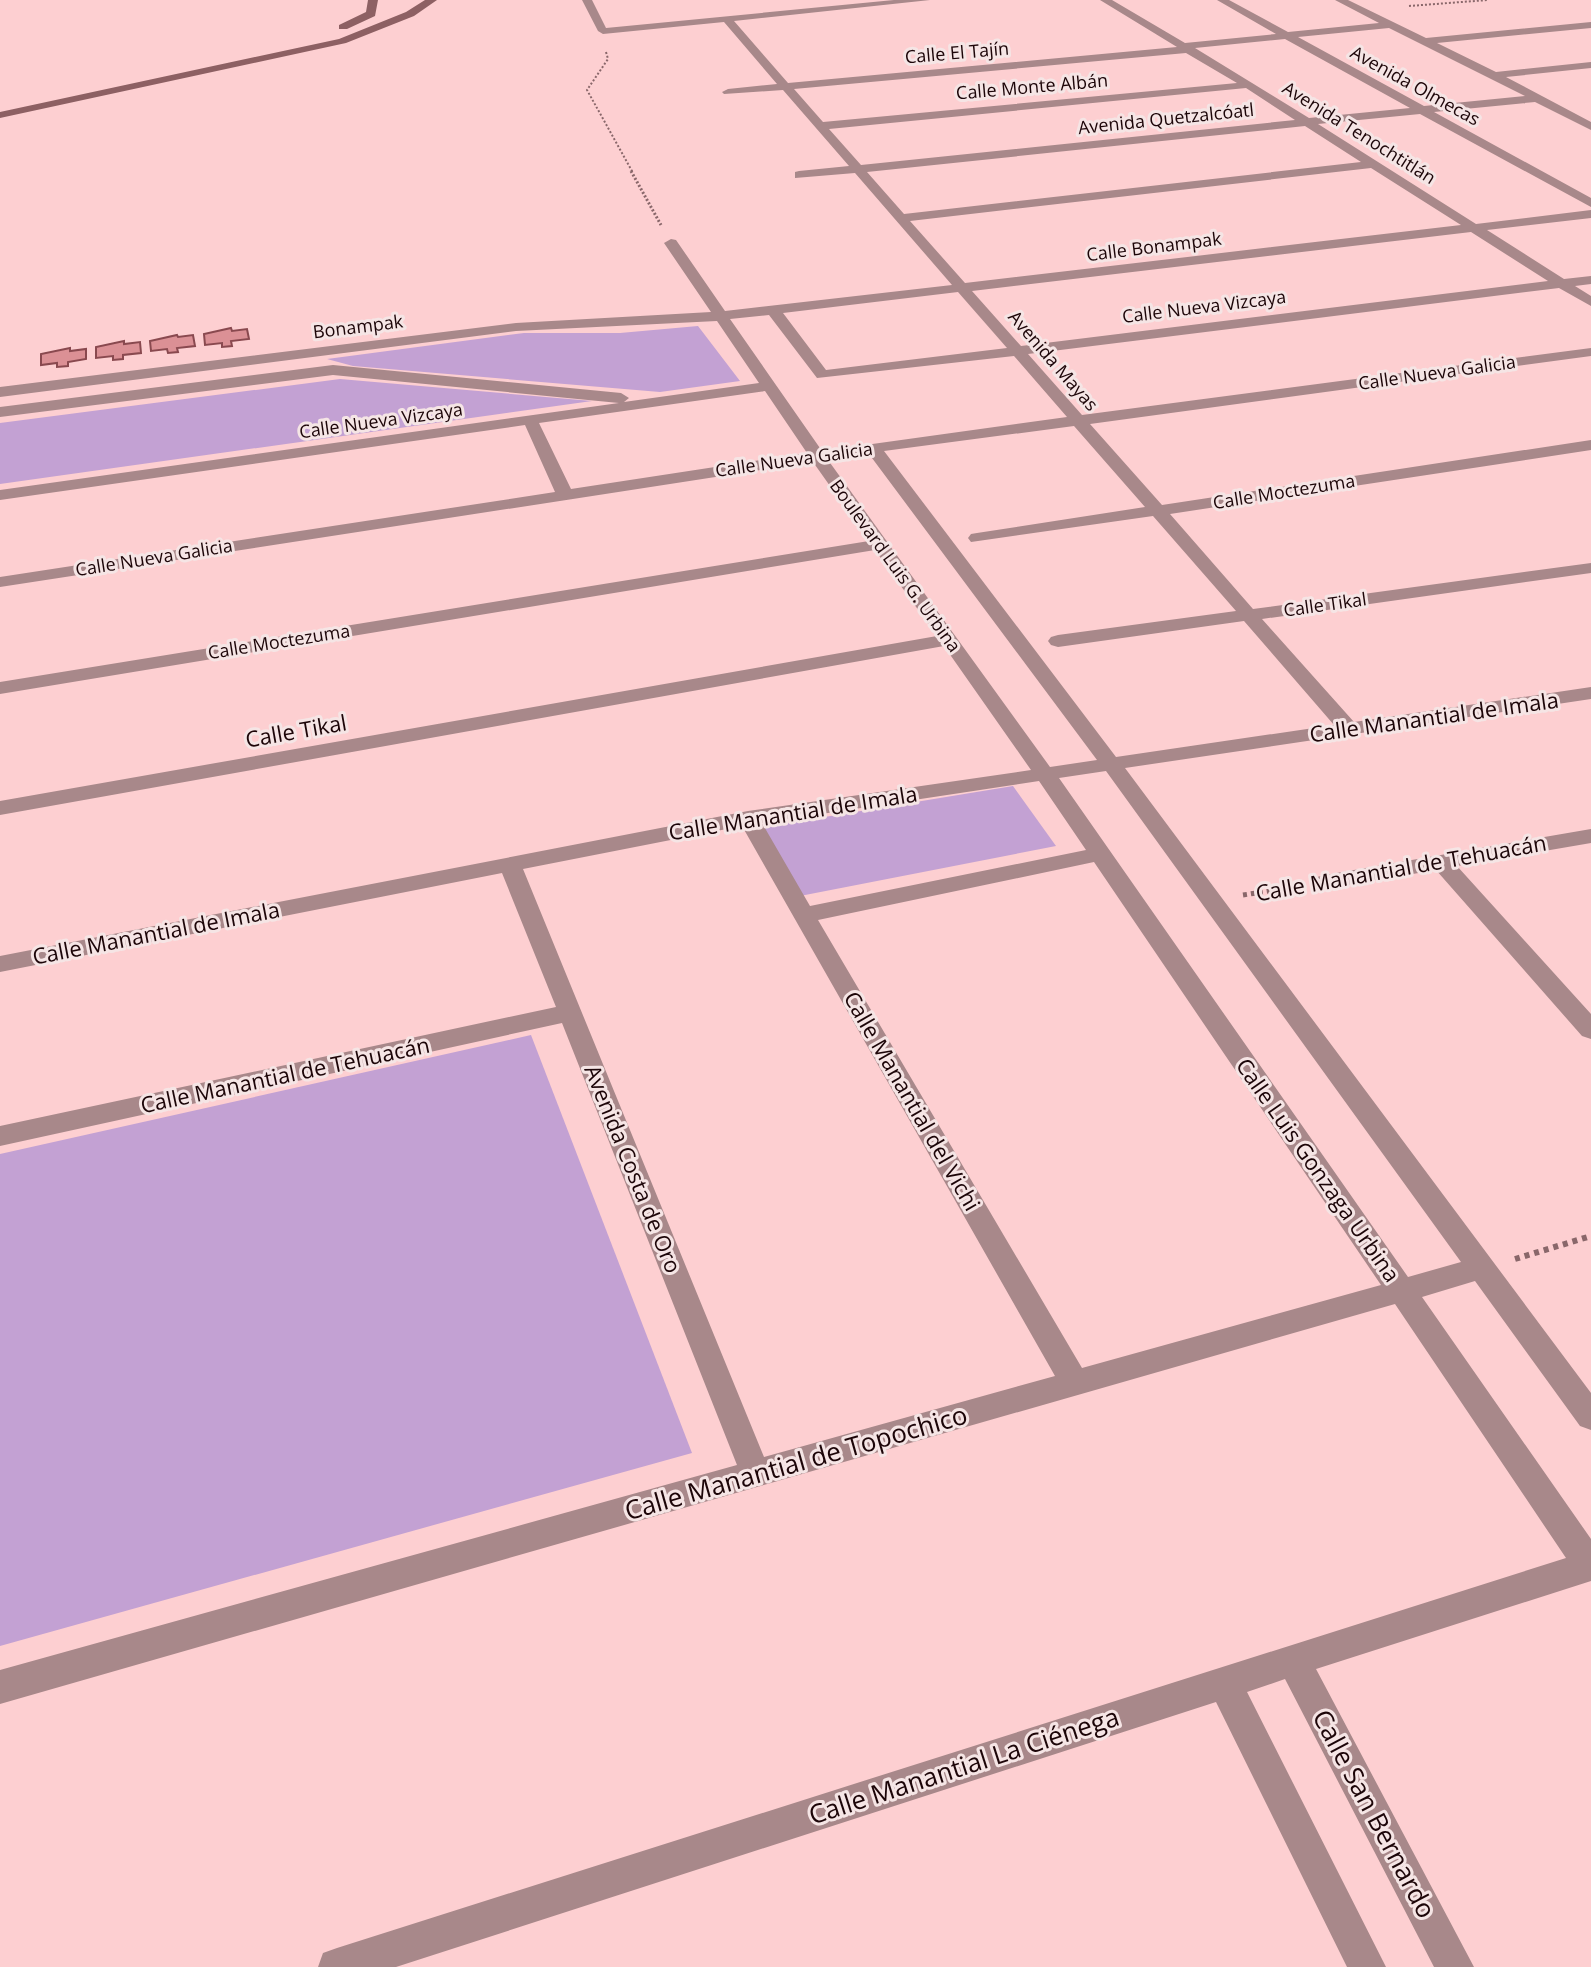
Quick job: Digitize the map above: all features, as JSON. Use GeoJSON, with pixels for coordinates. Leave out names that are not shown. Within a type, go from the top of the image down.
{"type":"FeatureCollection","features":[{"type":"Feature","properties":{"kind":"street"},"geometry":{"type":"LineString","coordinates":[[0,104],[300,41],[364,19],[374,9],[373,0]]}},
{"type":"Feature","properties":{"kind":"street"},"geometry":{"type":"LineString","coordinates":[[0,115],[342,41],[388,24],[432,0]]}},
{"type":"Feature","properties":{"kind":"street"},"geometry":{"type":"LineString","coordinates":[[587,0],[603,31],[925,0]]}},
{"type":"Feature","properties":{"kind":"street","name":"Avenida Tenochtitlán"},"geometry":{"type":"LineString","coordinates":[[1105,0],[1308,122],[1591,302]]}},
{"type":"Feature","properties":{"kind":"street","name":"Avenida Olmecas"},"geometry":{"type":"LineString","coordinates":[[1222,0],[1591,203]]}},
{"type":"Feature","properties":{"kind":"street"},"geometry":{"type":"LineString","coordinates":[[1340,0],[1494,75],[1591,127]]}},
{"type":"Feature","properties":{"kind":"street","name":"Avenida Mayas"},"geometry":{"type":"LineString","coordinates":[[727,20],[1349,729]]}},
{"type":"Feature","properties":{"kind":"street","name":"Calle El Tajín"},"geometry":{"type":"LineString","coordinates":[[728,92],[1391,25]]}},
{"type":"Feature","properties":{"kind":"street"},"geometry":{"type":"LineString","coordinates":[[1426,41],[1591,25]]}},
{"type":"Feature","properties":{"kind":"street"},"geometry":{"type":"LineString","coordinates":[[1494,75],[1591,65]]}},
{"type":"Feature","properties":{"kind":"street","name":"Calle Monte Albán"},"geometry":{"type":"LineString","coordinates":[[820,126],[1248,85]]}},
{"type":"Feature","properties":{"kind":"street","name":"Avenida Quetzalcóatl"},"geometry":{"type":"LineString","coordinates":[[799,175],[1538,98]]}},
{"type":"Feature","properties":{"kind":"street"},"geometry":{"type":"LineString","coordinates":[[1563,112],[1591,109]]}},
{"type":"Feature","properties":{"kind":"street"},"geometry":{"type":"LineString","coordinates":[[901,218],[1374,164]]}},
{"type":"Feature","properties":{"kind":"street","name":"Calle Bonampak"},"geometry":{"type":"LineString","coordinates":[[722,316],[1591,214]]}},
{"type":"Feature","properties":{"kind":"street","name":"Boulevard Luis G. Urbina"},"geometry":{"type":"LineString","coordinates":[[671,243],[817,456],[1045,774]]}},
{"type":"Feature","properties":{"kind":"street","name":"Calle Nueva Vizcaya"},"geometry":{"type":"LineString","coordinates":[[773,310],[822,375],[1591,280]]}},
{"type":"Feature","properties":{"kind":"street","name":"Bonampak"},"geometry":{"type":"LineString","coordinates":[[0,392],[516,327],[722,316]]}},
{"type":"Feature","properties":{"kind":"street","name":"Calle Nueva Galicia"},"geometry":{"type":"LineString","coordinates":[[0,582],[817,456],[1591,352]]}},
{"type":"Feature","properties":{"kind":"street","name":"Bonampak"},"geometry":{"type":"LineString","coordinates":[[0,412],[333,370],[659,402]]}},
{"type":"Feature","properties":{"kind":"street","name":"Calle Nueva Vizcaya"},"geometry":{"type":"LineString","coordinates":[[0,495],[769,386]]}},
{"type":"Feature","properties":{"kind":"street"},"geometry":{"type":"LineString","coordinates":[[530,420],[565,495]]}},
{"type":"Feature","properties":{"kind":"street","name":"Calle Moctezuma"},"geometry":{"type":"LineString","coordinates":[[977,538],[1591,445]]}},
{"type":"Feature","properties":{"kind":"street"},"geometry":{"type":"LineString","coordinates":[[873,448],[1111,764],[1591,1417]]}},
{"type":"Feature","properties":{"kind":"street","name":"Calle Moctezuma"},"geometry":{"type":"LineString","coordinates":[[0,688],[880,544]]}},
{"type":"Feature","properties":{"kind":"street","name":"Calle Tikal"},"geometry":{"type":"LineString","coordinates":[[1058,641],[1591,568]]}},
{"type":"Feature","properties":{"kind":"street","name":"Calle Tikal"},"geometry":{"type":"LineString","coordinates":[[0,808],[948,640]]}},
{"type":"Feature","properties":{"kind":"street","name":"Calle Manantial de Imala"},"geometry":{"type":"LineString","coordinates":[[0,964],[748,818],[1591,693]]}},
{"type":"Feature","properties":{"kind":"street","name":"Calle Luis Gonzaga Urbina"},"geometry":{"type":"LineString","coordinates":[[1045,774],[1591,1565]]}},
{"type":"Feature","properties":{"kind":"street","name":"Calle Manantial del Vichi"},"geometry":{"type":"LineString","coordinates":[[748,818],[1075,1384]]}},
{"type":"Feature","properties":{"kind":"street","name":"Calle Manantial de Tehuacán"},"geometry":{"type":"LineString","coordinates":[[1325,882],[1591,836]]}},
{"type":"Feature","properties":{"kind":"street"},"geometry":{"type":"LineString","coordinates":[[804,915],[1100,854]]}},
{"type":"Feature","properties":{"kind":"street"},"geometry":{"type":"LineString","coordinates":[[1441,862],[1591,1030]]}},
{"type":"Feature","properties":{"kind":"street","name":"Avenida Costa de Oro"},"geometry":{"type":"LineString","coordinates":[[510,864],[756,1474]]}},
{"type":"Feature","properties":{"kind":"street","name":"Calle Manantial de Tehuacán"},"geometry":{"type":"LineString","coordinates":[[0,1136],[570,1013]]}},
{"type":"Feature","properties":{"kind":"street","name":"Calle Manantial de Topochico"},"geometry":{"type":"LineString","coordinates":[[0,1687],[1482,1268]]}},
{"type":"Feature","properties":{"kind":"street","name":"Calle Manantial La Ciénega"},"geometry":{"type":"LineString","coordinates":[[337,1967],[1591,1565]]}},
{"type":"Feature","properties":{"kind":"street","name":"Calle San Bernardo"},"geometry":{"type":"LineString","coordinates":[[1293,1660],[1455,1967]]}},
{"type":"Feature","properties":{"kind":"street"},"geometry":{"type":"LineString","coordinates":[[1224,1682],[1367,1967]]}},
{"type":"Feature","properties":{"kind":"path"},"geometry":{"type":"LineString","coordinates":[[1361,10],[1488,0]]}},
{"type":"Feature","properties":{"kind":"path"},"geometry":{"type":"LineString","coordinates":[[603,31],[593,34],[608,59],[587,90],[671,243]]}},
{"type":"Feature","properties":{"kind":"path","name":"Calle Manantial de Tehuacán"},"geometry":{"type":"LineString","coordinates":[[1211,901],[1325,882]]}},
{"type":"Feature","properties":{"kind":"path"},"geometry":{"type":"LineString","coordinates":[[1482,1268],[1591,1236]]}},
{"type":"Feature","properties":{"kind":"shaded area"},"geometry":{"type":"Polygon","coordinates":[[[698,326],[740,381],[660,392],[353,366],[327,359],[524,333],[620,333],[698,326]]]}},
{"type":"Feature","properties":{"kind":"shaded area"},"geometry":{"type":"Polygon","coordinates":[[[340,379],[592,401],[0,484],[0,423],[340,379]]]}},
{"type":"Feature","properties":{"kind":"shaded area"},"geometry":{"type":"Polygon","coordinates":[[[1013,786],[1056,846],[800,896],[758,828],[1013,786]]]}},
{"type":"Feature","properties":{"kind":"shaded area"},"geometry":{"type":"Polygon","coordinates":[[[531,1035],[692,1453],[0,1646],[0,1154],[531,1035]]]}},
{"type":"Feature","properties":{"kind":"building"},"geometry":{"type":"Polygon","coordinates":[[[231,328],[232,331],[247,329],[249,339],[231,341],[232,346],[222,347],[222,343],[205,345],[204,334],[231,328]]]}},
{"type":"Feature","properties":{"kind":"building"},"geometry":{"type":"Polygon","coordinates":[[[193,335],[195,346],[177,348],[178,352],[168,353],[167,349],[151,351],[150,341],[193,335]]]}},
{"type":"Feature","properties":{"kind":"building"},"geometry":{"type":"Polygon","coordinates":[[[124,341],[124,344],[140,342],[141,353],[123,355],[123,359],[113,360],[113,356],[96,358],[96,347],[124,341]]]}},
{"type":"Feature","properties":{"kind":"building"},"geometry":{"type":"Polygon","coordinates":[[[70,348],[70,351],[86,349],[86,359],[68,362],[68,366],[57,367],[57,363],[41,365],[41,354],[70,348]]]}}]}
